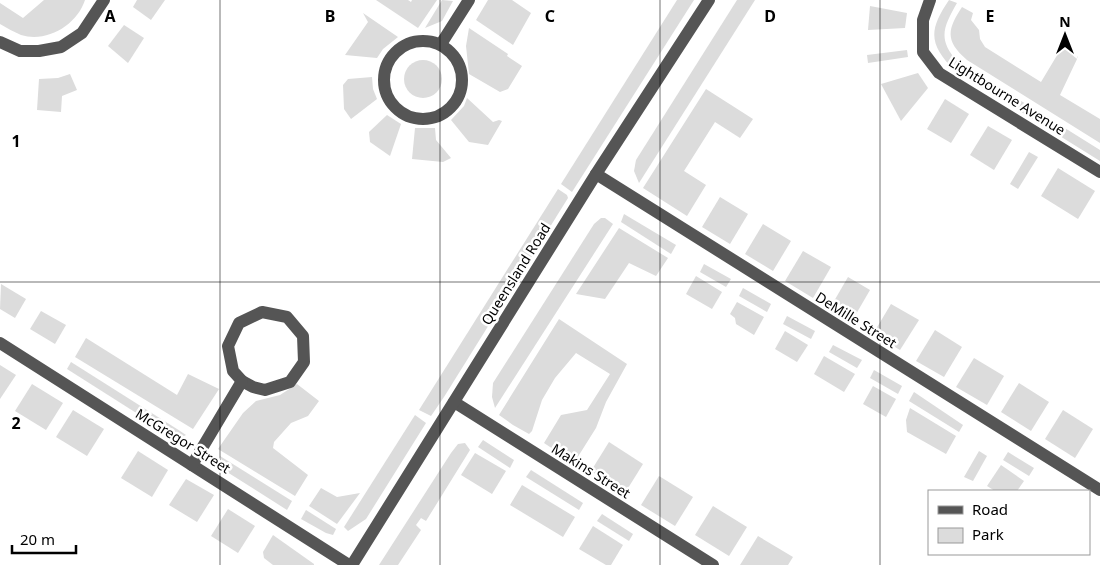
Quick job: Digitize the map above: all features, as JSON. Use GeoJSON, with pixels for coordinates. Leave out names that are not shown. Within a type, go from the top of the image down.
{"type":"FeatureCollection","features":[{"type":"Feature","properties":{"kind":"street"},"geometry":{"type":"LineString","coordinates":[[0,42],[20,52],[39,52],[61,46],[82,33],[104,0]]}},
{"type":"Feature","properties":{"kind":"street"},"geometry":{"type":"LineString","coordinates":[[440,44],[469,0]]}},
{"type":"Feature","properties":{"kind":"street","name":"Queensland Road"},"geometry":{"type":"LineString","coordinates":[[350,565],[708,0]]}},
{"type":"Feature","properties":{"kind":"street","name":"Lightbourne Avenue"},"geometry":{"type":"LineString","coordinates":[[930,0],[923,20],[923,52],[939,73],[1100,172]]}},
{"type":"Feature","properties":{"kind":"street"},"geometry":{"type":"LineString","coordinates":[[428,41],[440,44],[455,56],[461,68],[463,82],[460,95],[453,107],[442,116],[422,120],[403,114],[389,100],[386,91],[385,72],[389,60],[407,44],[428,41]]}},
{"type":"Feature","properties":{"kind":"street","name":"DeMille Street"},"geometry":{"type":"LineString","coordinates":[[596,174],[1100,490]]}},
{"type":"Feature","properties":{"kind":"street"},"geometry":{"type":"LineString","coordinates":[[262,312],[287,317],[303,336],[304,362],[290,382],[265,390],[253,387],[242,381],[233,371],[228,346],[239,323],[262,312]]}},
{"type":"Feature","properties":{"kind":"street","name":"McGregor Street"},"geometry":{"type":"LineString","coordinates":[[0,343],[350,565]]}},
{"type":"Feature","properties":{"kind":"street"},"geometry":{"type":"LineString","coordinates":[[192,465],[242,381]]}},
{"type":"Feature","properties":{"kind":"street","name":"Makins Street"},"geometry":{"type":"LineString","coordinates":[[454,402],[712,565]]}},
{"type":"Feature","properties":{"kind":"green space"},"geometry":{"type":"Polygon","coordinates":[[[44,0],[85,0],[81,9],[68,24],[51,34],[31,37],[21,35],[0,24],[0,3],[23,18],[44,0]]]}},
{"type":"Feature","properties":{"kind":"green space"},"geometry":{"type":"Polygon","coordinates":[[[137,0],[165,0],[151,20],[133,7],[137,0]]]}},
{"type":"Feature","properties":{"kind":"green space"},"geometry":{"type":"Polygon","coordinates":[[[376,0],[408,0],[411,2],[412,0],[437,0],[418,28],[376,0]]]}},
{"type":"Feature","properties":{"kind":"green space"},"geometry":{"type":"Polygon","coordinates":[[[442,0],[453,1],[442,21],[425,28],[442,0]]]}},
{"type":"Feature","properties":{"kind":"green space"},"geometry":{"type":"Polygon","coordinates":[[[488,0],[512,0],[531,13],[513,45],[476,20],[488,0]]]}},
{"type":"Feature","properties":{"kind":"green space"},"geometry":{"type":"Polygon","coordinates":[[[677,0],[694,0],[572,192],[561,184],[677,0]]]}},
{"type":"Feature","properties":{"kind":"green space"},"geometry":{"type":"Polygon","coordinates":[[[737,0],[755,0],[639,183],[634,171],[636,160],[737,0]]]}},
{"type":"Feature","properties":{"kind":"green space"},"geometry":{"type":"Polygon","coordinates":[[[949,0],[957,3],[946,26],[945,39],[947,46],[957,61],[1034,109],[1032,113],[1041,119],[1044,115],[1100,150],[1100,161],[955,71],[940,53],[934,37],[937,20],[949,0]]]}},
{"type":"Feature","properties":{"kind":"green space"},"geometry":{"type":"Polygon","coordinates":[[[870,6],[907,13],[905,28],[868,30],[870,6]]]}},
{"type":"Feature","properties":{"kind":"green space"},"geometry":{"type":"Polygon","coordinates":[[[962,7],[973,13],[971,20],[979,30],[980,39],[985,47],[1041,82],[1062,47],[1078,57],[1060,95],[1100,119],[1100,143],[967,60],[955,47],[951,35],[953,22],[962,7]]]}},
{"type":"Feature","properties":{"kind":"green space"},"geometry":{"type":"Polygon","coordinates":[[[363,13],[398,37],[383,49],[377,58],[345,55],[368,22],[363,13]]]}},
{"type":"Feature","properties":{"kind":"green space"},"geometry":{"type":"Polygon","coordinates":[[[124,25],[144,38],[128,63],[108,46],[124,25]]]}},
{"type":"Feature","properties":{"kind":"green space"},"geometry":{"type":"Polygon","coordinates":[[[469,28],[508,54],[507,56],[522,66],[508,89],[500,92],[469,74],[466,46],[469,28]]]}},
{"type":"Feature","properties":{"kind":"green space"},"geometry":{"type":"Polygon","coordinates":[[[907,50],[908,57],[868,63],[867,55],[907,50]]]}},
{"type":"Feature","properties":{"kind":"green space"},"geometry":{"type":"Polygon","coordinates":[[[423,60],[436,66],[442,79],[436,92],[423,98],[410,92],[404,79],[410,66],[423,60]]]}},
{"type":"Feature","properties":{"kind":"green space"},"geometry":{"type":"Polygon","coordinates":[[[918,73],[928,88],[901,121],[881,84],[918,73]]]}},
{"type":"Feature","properties":{"kind":"green space"},"geometry":{"type":"Polygon","coordinates":[[[70,74],[77,90],[62,96],[61,112],[37,110],[39,79],[58,78],[70,74]]]}},
{"type":"Feature","properties":{"kind":"green space"},"geometry":{"type":"Polygon","coordinates":[[[372,77],[373,89],[377,99],[351,119],[344,109],[343,85],[348,79],[372,77]]]}},
{"type":"Feature","properties":{"kind":"green space"},"geometry":{"type":"Polygon","coordinates":[[[706,89],[753,119],[740,138],[715,122],[684,171],[706,185],[687,216],[643,188],[706,89]]]}},
{"type":"Feature","properties":{"kind":"green space"},"geometry":{"type":"Polygon","coordinates":[[[467,98],[493,122],[502,121],[488,145],[469,142],[451,120],[464,106],[467,98]]]}},
{"type":"Feature","properties":{"kind":"green space"},"geometry":{"type":"Polygon","coordinates":[[[945,99],[969,114],[951,143],[927,129],[945,99]]]}},
{"type":"Feature","properties":{"kind":"green space"},"geometry":{"type":"Polygon","coordinates":[[[387,115],[401,124],[390,156],[370,142],[369,132],[387,115]]]}},
{"type":"Feature","properties":{"kind":"green space"},"geometry":{"type":"Polygon","coordinates":[[[988,126],[1012,140],[994,170],[970,155],[988,126]]]}},
{"type":"Feature","properties":{"kind":"green space"},"geometry":{"type":"Polygon","coordinates":[[[415,128],[435,128],[436,140],[451,158],[443,162],[412,159],[415,128]]]}},
{"type":"Feature","properties":{"kind":"green space"},"geometry":{"type":"Polygon","coordinates":[[[1029,152],[1038,157],[1018,189],[1010,184],[1029,152]]]}},
{"type":"Feature","properties":{"kind":"green space"},"geometry":{"type":"Polygon","coordinates":[[[1058,168],[1095,191],[1078,219],[1041,196],[1058,168]]]}},
{"type":"Feature","properties":{"kind":"green space"},"geometry":{"type":"Polygon","coordinates":[[[558,189],[567,195],[568,198],[444,397],[431,416],[419,410],[558,189]]]}},
{"type":"Feature","properties":{"kind":"green space"},"geometry":{"type":"Polygon","coordinates":[[[720,197],[748,214],[730,244],[702,227],[720,197]]]}},
{"type":"Feature","properties":{"kind":"green space"},"geometry":{"type":"Polygon","coordinates":[[[624,214],[676,245],[671,254],[621,222],[624,214]]]}},
{"type":"Feature","properties":{"kind":"green space"},"geometry":{"type":"Polygon","coordinates":[[[601,218],[605,218],[613,224],[495,408],[492,397],[493,383],[594,224],[601,218]]]}},
{"type":"Feature","properties":{"kind":"green space"},"geometry":{"type":"Polygon","coordinates":[[[763,224],[791,241],[773,271],[745,254],[763,224]]]}},
{"type":"Feature","properties":{"kind":"green space"},"geometry":{"type":"Polygon","coordinates":[[[619,228],[668,258],[656,276],[629,263],[605,299],[576,294],[619,228]]]}},
{"type":"Feature","properties":{"kind":"green space"},"geometry":{"type":"Polygon","coordinates":[[[803,251],[831,267],[813,298],[785,281],[803,251]]]}},
{"type":"Feature","properties":{"kind":"green space"},"geometry":{"type":"Polygon","coordinates":[[[704,264],[731,279],[726,287],[700,272],[704,264]]]}},
{"type":"Feature","properties":{"kind":"green space"},"geometry":{"type":"Polygon","coordinates":[[[696,276],[722,292],[712,309],[686,294],[696,276]]]}},
{"type":"Feature","properties":{"kind":"green space"},"geometry":{"type":"Polygon","coordinates":[[[848,277],[870,290],[852,321],[830,308],[848,277]]]}},
{"type":"Feature","properties":{"kind":"green space"},"geometry":{"type":"Polygon","coordinates":[[[1,284],[26,299],[15,318],[0,309],[1,284]]]}},
{"type":"Feature","properties":{"kind":"green space"},"geometry":{"type":"Polygon","coordinates":[[[743,288],[771,304],[767,312],[739,296],[743,288]]]}},
{"type":"Feature","properties":{"kind":"green space"},"geometry":{"type":"Polygon","coordinates":[[[737,302],[764,317],[754,335],[736,324],[735,318],[730,314],[737,302]]]}},
{"type":"Feature","properties":{"kind":"green space"},"geometry":{"type":"Polygon","coordinates":[[[891,304],[919,320],[900,350],[873,334],[891,304]]]}},
{"type":"Feature","properties":{"kind":"green space"},"geometry":{"type":"Polygon","coordinates":[[[41,311],[66,325],[55,344],[30,329],[41,311]]]}},
{"type":"Feature","properties":{"kind":"green space"},"geometry":{"type":"Polygon","coordinates":[[[787,316],[815,331],[811,339],[783,324],[787,316]]]}},
{"type":"Feature","properties":{"kind":"green space"},"geometry":{"type":"Polygon","coordinates":[[[559,319],[627,364],[606,402],[596,428],[574,463],[544,443],[561,415],[587,410],[610,374],[576,353],[555,378],[542,400],[532,431],[529,434],[499,415],[559,319]]]}},
{"type":"Feature","properties":{"kind":"green space"},"geometry":{"type":"Polygon","coordinates":[[[935,330],[962,347],[944,377],[916,361],[935,330]]]}},
{"type":"Feature","properties":{"kind":"green space"},"geometry":{"type":"Polygon","coordinates":[[[785,331],[808,345],[797,362],[775,349],[785,331]]]}},
{"type":"Feature","properties":{"kind":"green space"},"geometry":{"type":"Polygon","coordinates":[[[86,338],[177,395],[188,374],[219,389],[193,429],[75,357],[86,338]]]}},
{"type":"Feature","properties":{"kind":"green space"},"geometry":{"type":"Polygon","coordinates":[[[833,345],[862,360],[857,368],[829,352],[833,345]]]}},
{"type":"Feature","properties":{"kind":"green space"},"geometry":{"type":"Polygon","coordinates":[[[824,356],[855,374],[844,392],[814,374],[824,356]]]}},
{"type":"Feature","properties":{"kind":"green space"},"geometry":{"type":"Polygon","coordinates":[[[974,358],[1004,376],[987,405],[956,387],[974,358]]]}},
{"type":"Feature","properties":{"kind":"green space"},"geometry":{"type":"Polygon","coordinates":[[[71,362],[186,435],[180,438],[171,435],[67,369],[71,362]]]}},
{"type":"Feature","properties":{"kind":"green space"},"geometry":{"type":"Polygon","coordinates":[[[0,365],[16,375],[0,399],[0,365]]]}},
{"type":"Feature","properties":{"kind":"green space"},"geometry":{"type":"Polygon","coordinates":[[[874,370],[902,386],[898,394],[870,378],[874,370]]]}},
{"type":"Feature","properties":{"kind":"green space"},"geometry":{"type":"Polygon","coordinates":[[[1019,383],[1049,402],[1031,431],[1001,412],[1019,383]]]}},
{"type":"Feature","properties":{"kind":"green space"},"geometry":{"type":"Polygon","coordinates":[[[32,384],[63,403],[46,430],[15,411],[32,384]]]}},
{"type":"Feature","properties":{"kind":"green space"},"geometry":{"type":"Polygon","coordinates":[[[297,384],[319,401],[308,416],[291,423],[274,442],[273,448],[308,475],[295,496],[218,449],[243,413],[256,401],[280,395],[297,384]]]}},
{"type":"Feature","properties":{"kind":"green space"},"geometry":{"type":"Polygon","coordinates":[[[873,386],[896,399],[886,417],[863,404],[873,386]]]}},
{"type":"Feature","properties":{"kind":"green space"},"geometry":{"type":"Polygon","coordinates":[[[914,392],[963,425],[959,432],[909,401],[914,392]]]}},
{"type":"Feature","properties":{"kind":"green space"},"geometry":{"type":"Polygon","coordinates":[[[910,408],[956,436],[946,454],[907,432],[906,420],[910,408]]]}},
{"type":"Feature","properties":{"kind":"green space"},"geometry":{"type":"Polygon","coordinates":[[[73,410],[104,429],[87,456],[56,437],[73,410]]]}},
{"type":"Feature","properties":{"kind":"green space"},"geometry":{"type":"Polygon","coordinates":[[[1063,410],[1093,429],[1075,458],[1045,439],[1063,410]]]}},
{"type":"Feature","properties":{"kind":"green space"},"geometry":{"type":"Polygon","coordinates":[[[415,415],[426,423],[366,519],[348,531],[344,527],[415,415]]]}},
{"type":"Feature","properties":{"kind":"green space"},"geometry":{"type":"Polygon","coordinates":[[[483,440],[514,460],[510,468],[478,447],[483,440]]]}},
{"type":"Feature","properties":{"kind":"green space"},"geometry":{"type":"Polygon","coordinates":[[[609,442],[643,464],[625,493],[591,471],[609,442]]]}},
{"type":"Feature","properties":{"kind":"green space"},"geometry":{"type":"Polygon","coordinates":[[[465,443],[470,450],[426,521],[421,518],[416,525],[421,530],[398,565],[379,565],[451,453],[458,444],[465,443]]]}},
{"type":"Feature","properties":{"kind":"green space"},"geometry":{"type":"Polygon","coordinates":[[[138,451],[168,470],[152,497],[121,478],[138,451]]]}},
{"type":"Feature","properties":{"kind":"green space"},"geometry":{"type":"Polygon","coordinates":[[[979,451],[987,456],[973,481],[964,477],[979,451]]]}},
{"type":"Feature","properties":{"kind":"green space"},"geometry":{"type":"Polygon","coordinates":[[[1008,452],[1034,468],[1029,476],[1003,460],[1008,452]]]}},
{"type":"Feature","properties":{"kind":"green space"},"geometry":{"type":"Polygon","coordinates":[[[475,453],[506,471],[492,494],[461,475],[475,453]]]}},
{"type":"Feature","properties":{"kind":"green space"},"geometry":{"type":"Polygon","coordinates":[[[220,456],[292,501],[287,510],[227,472],[220,456]]]}},
{"type":"Feature","properties":{"kind":"green space"},"geometry":{"type":"Polygon","coordinates":[[[1001,465],[1024,481],[1018,490],[993,490],[987,486],[1001,465]]]}},
{"type":"Feature","properties":{"kind":"green space"},"geometry":{"type":"Polygon","coordinates":[[[531,470],[583,503],[579,510],[526,477],[531,470]]]}},
{"type":"Feature","properties":{"kind":"green space"},"geometry":{"type":"Polygon","coordinates":[[[659,476],[693,497],[675,526],[641,505],[659,476]]]}},
{"type":"Feature","properties":{"kind":"green space"},"geometry":{"type":"Polygon","coordinates":[[[186,479],[214,495],[197,522],[169,505],[186,479]]]}},
{"type":"Feature","properties":{"kind":"green space"},"geometry":{"type":"Polygon","coordinates":[[[522,485],[575,517],[563,537],[510,505],[522,485]]]}},
{"type":"Feature","properties":{"kind":"green space"},"geometry":{"type":"Polygon","coordinates":[[[321,488],[337,497],[360,493],[337,524],[309,506],[321,488]]]}},
{"type":"Feature","properties":{"kind":"green space"},"geometry":{"type":"Polygon","coordinates":[[[713,506],[747,527],[729,556],[695,535],[713,506]]]}},
{"type":"Feature","properties":{"kind":"green space"},"geometry":{"type":"Polygon","coordinates":[[[228,509],[255,526],[238,553],[211,536],[228,509]]]}},
{"type":"Feature","properties":{"kind":"green space"},"geometry":{"type":"Polygon","coordinates":[[[306,510],[336,529],[333,535],[301,519],[306,510]]]}},
{"type":"Feature","properties":{"kind":"green space"},"geometry":{"type":"Polygon","coordinates":[[[602,514],[633,534],[629,541],[597,521],[602,514]]]}},
{"type":"Feature","properties":{"kind":"green space"},"geometry":{"type":"Polygon","coordinates":[[[593,526],[623,545],[611,565],[606,565],[579,549],[593,526]]]}},
{"type":"Feature","properties":{"kind":"green space"},"geometry":{"type":"Polygon","coordinates":[[[273,535],[314,565],[273,565],[264,558],[263,552],[273,535]]]}},
{"type":"Feature","properties":{"kind":"green space"},"geometry":{"type":"Polygon","coordinates":[[[758,536],[793,557],[788,565],[740,565],[758,536]]]}}]}
